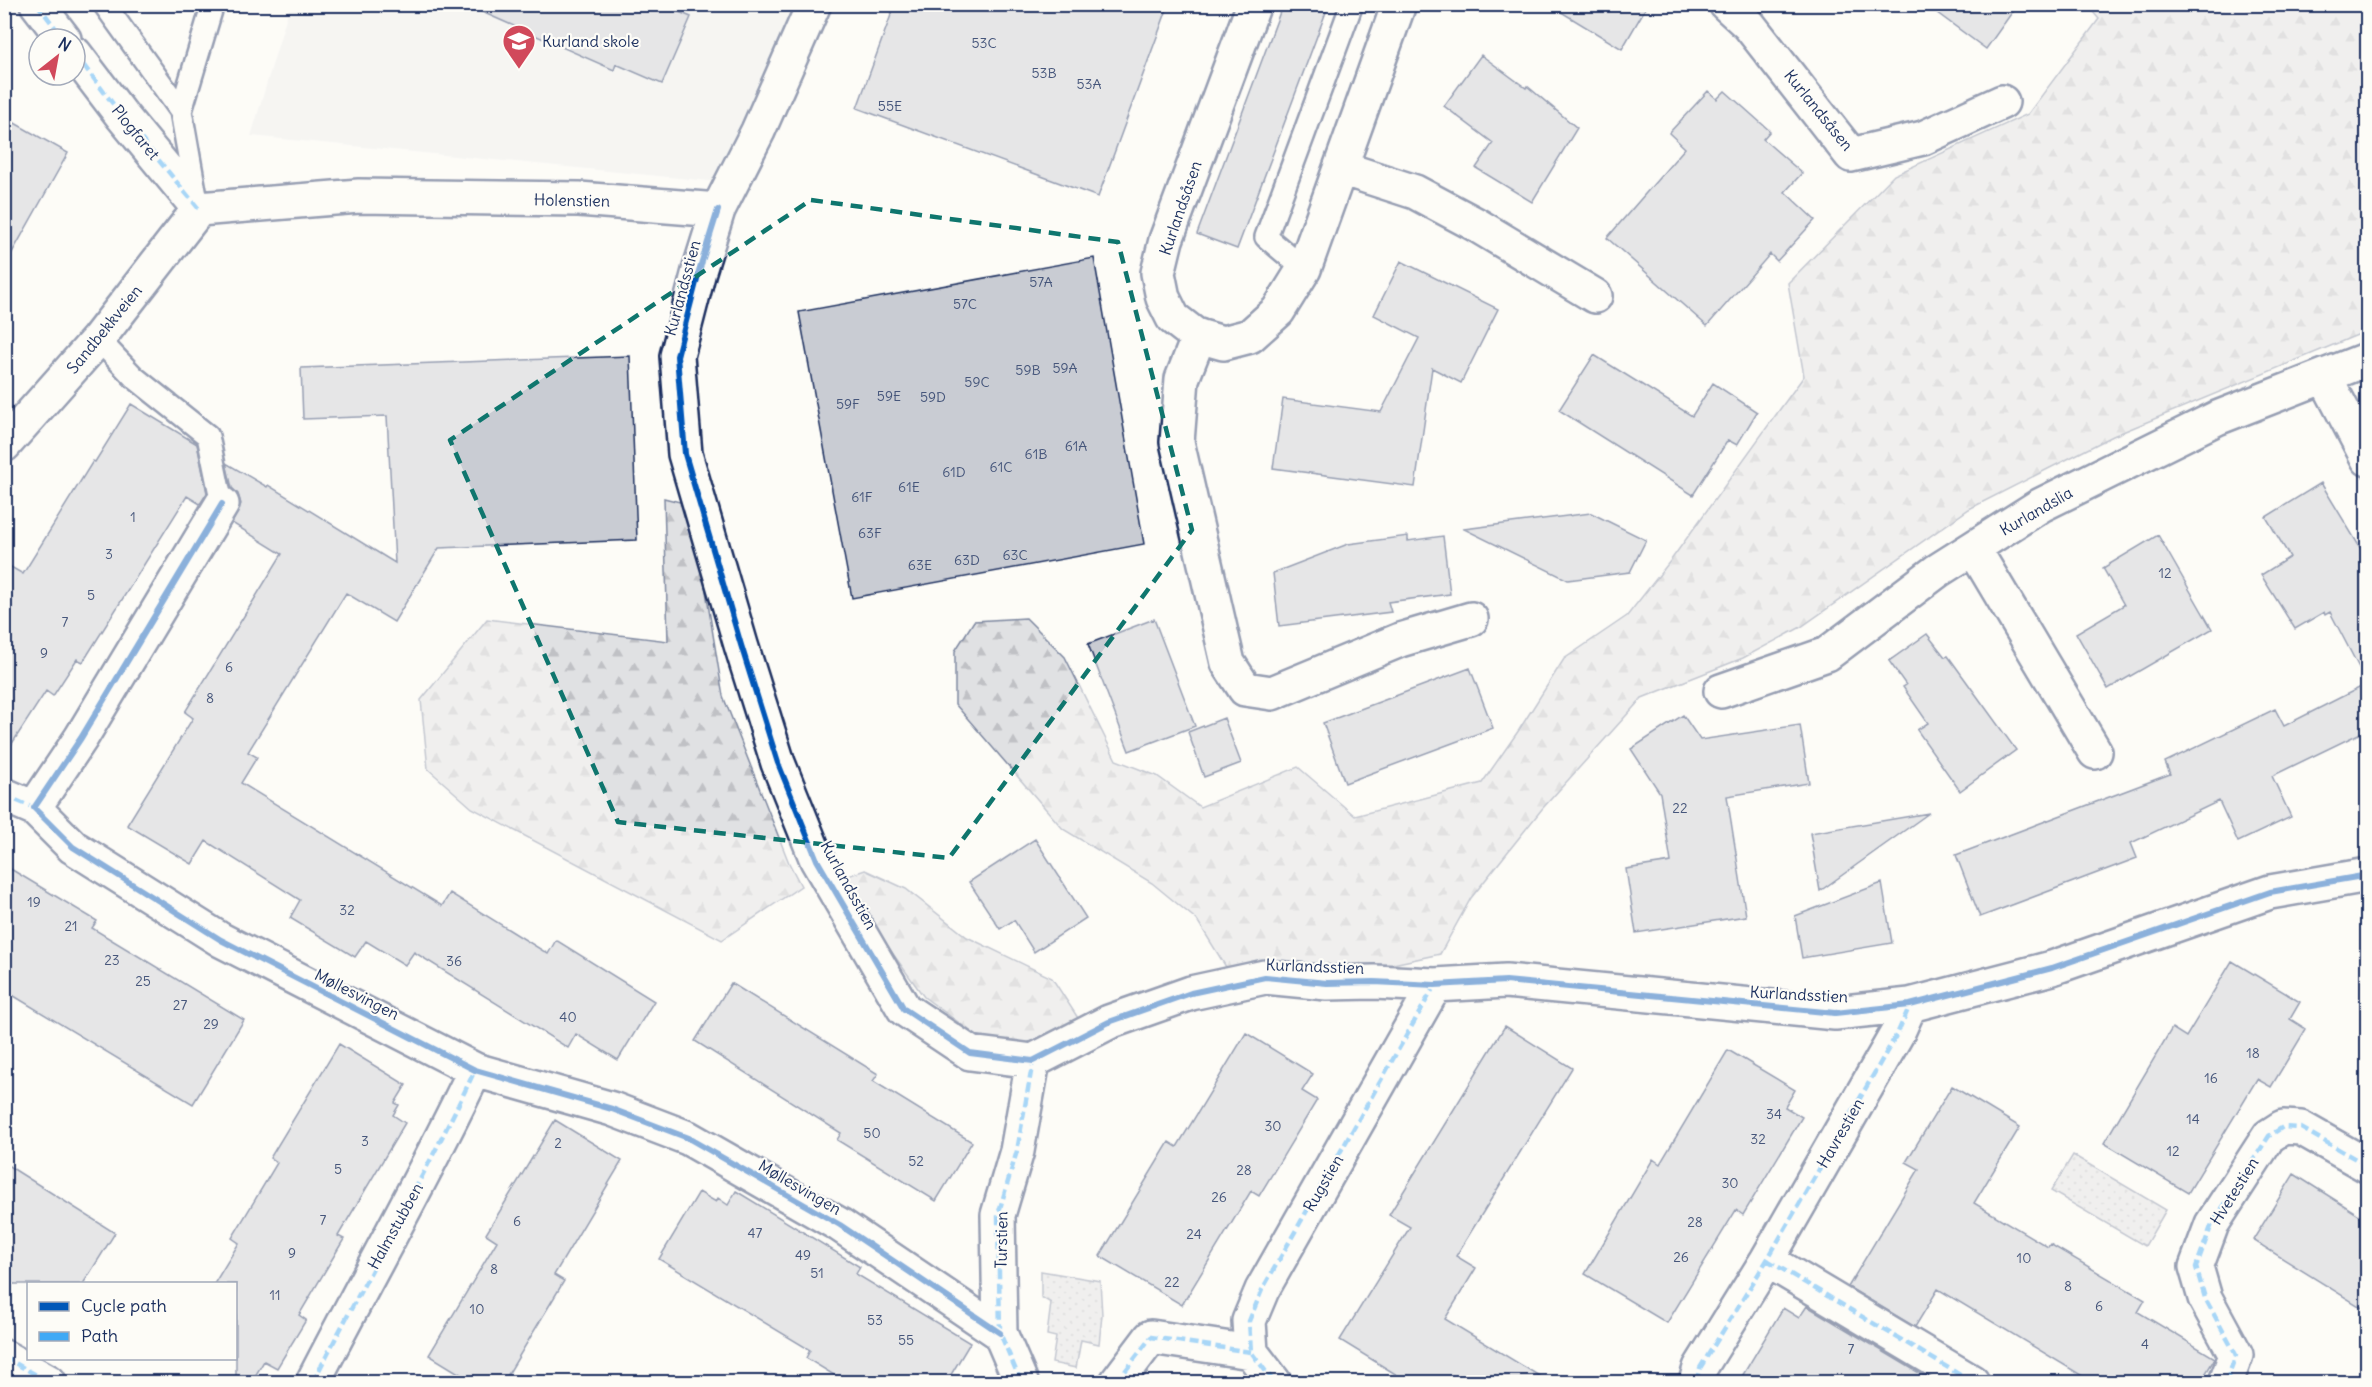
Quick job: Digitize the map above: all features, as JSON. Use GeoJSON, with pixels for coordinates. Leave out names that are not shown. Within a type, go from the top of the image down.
{"type":"FeatureCollection","features":[{"type":"Feature","properties":{"kind":"street"},"geometry":{"type":"LineString","coordinates":[[37,4],[55,27]]}},
{"type":"Feature","properties":{"kind":"street"},"geometry":{"type":"LineString","coordinates":[[718,210],[758,131],[814,4]]}},
{"type":"Feature","properties":{"kind":"street","name":"Kurlandsåsen"},"geometry":{"type":"LineString","coordinates":[[1254,4],[1166,240],[1158,273],[1163,298],[1173,318],[1199,336],[1223,343],[1250,336],[1278,311],[1304,269],[1399,4]]}},
{"type":"Feature","properties":{"kind":"street","name":"Kurlandsåsen"},"geometry":{"type":"LineString","coordinates":[[1726,4],[1749,25],[1851,155],[1923,138],[2002,102]]}},
{"type":"Feature","properties":{"kind":"street","name":"Plogfaret"},"geometry":{"type":"LineString","coordinates":[[87,70],[199,209]]}},
{"type":"Feature","properties":{"kind":"street"},"geometry":{"type":"LineString","coordinates":[[1341,168],[1415,192],[1475,224],[1595,296]]}},
{"type":"Feature","properties":{"kind":"street","name":"Holenstien"},"geometry":{"type":"LineString","coordinates":[[199,209],[358,196],[579,199],[718,210]]}},
{"type":"Feature","properties":{"kind":"street","name":"Sandbekkveien"},"geometry":{"type":"LineString","coordinates":[[4,445],[98,339],[199,209]]}},
{"type":"Feature","properties":{"kind":"street","name":"Kurlandsstien"},"geometry":{"type":"LineString","coordinates":[[718,210],[699,271],[677,356],[685,454],[778,763],[817,860],[904,1009],[970,1053],[1033,1061],[1109,1022],[1191,993],[1265,977],[1327,983],[1374,982],[1435,985],[1506,981],[1835,1013],[1910,1005],[2052,968],[2270,892],[2367,875]]}},
{"type":"Feature","properties":{"kind":"street"},"geometry":{"type":"LineString","coordinates":[[1199,336],[1182,380],[1177,442],[1228,663],[1245,689],[1272,693],[1400,640],[1472,619]]}},
{"type":"Feature","properties":{"kind":"street","name":"Kurlandslia"},"geometry":{"type":"LineString","coordinates":[[1720,691],[1827,654],[1937,571],[2041,506],[2217,418],[2367,359]]}},
{"type":"Feature","properties":{"kind":"street"},"geometry":{"type":"LineString","coordinates":[[2325,377],[2367,459]]}},
{"type":"Feature","properties":{"kind":"street"},"geometry":{"type":"LineString","coordinates":[[4,795],[34,808],[81,738],[222,504]]}},
{"type":"Feature","properties":{"kind":"street"},"geometry":{"type":"LineString","coordinates":[[1974,549],[2096,752]]}},
{"type":"Feature","properties":{"kind":"street","name":"Møllesvingen"},"geometry":{"type":"LineString","coordinates":[[34,808],[73,846],[222,939],[475,1070],[612,1109],[688,1138],[840,1225],[1000,1333]]}},
{"type":"Feature","properties":{"kind":"street","name":"Rugstien"},"geometry":{"type":"LineString","coordinates":[[1251,1352],[1249,1321],[1262,1290],[1435,985]]}},
{"type":"Feature","properties":{"kind":"street","name":"Havrestien"},"geometry":{"type":"LineString","coordinates":[[1696,1383],[1700,1368],[1767,1260],[1898,1032],[1910,1005]]}},
{"type":"Feature","properties":{"kind":"street","name":"Turstien"},"geometry":{"type":"LineString","coordinates":[[1020,1383],[1000,1333],[998,1215],[1017,1151],[1033,1061]]}},
{"type":"Feature","properties":{"kind":"street","name":"Halmstubben"},"geometry":{"type":"LineString","coordinates":[[313,1383],[373,1265],[439,1147],[475,1070]]}},
{"type":"Feature","properties":{"kind":"street","name":"Hvetestien"},"geometry":{"type":"LineString","coordinates":[[2226,1383],[2235,1355],[2205,1298],[2196,1266],[2212,1224],[2269,1136],[2283,1127],[2301,1128],[2367,1166]]}},
{"type":"Feature","properties":{"kind":"street"},"geometry":{"type":"LineString","coordinates":[[1767,1260],[1972,1383]]}},
{"type":"Feature","properties":{"kind":"street"},"geometry":{"type":"LineString","coordinates":[[1117,1383],[1151,1337],[1251,1352],[1274,1383]]}},
{"type":"Feature","properties":{"kind":"street"},"geometry":{"type":"LineString","coordinates":[[4,1357],[49,1383]]}},
{"type":"Feature","properties":{"kind":"lane"},"geometry":{"type":"LineString","coordinates":[[104,4],[181,111],[199,209]]}},
{"type":"Feature","properties":{"kind":"lane"},"geometry":{"type":"LineString","coordinates":[[181,111],[213,4]]}},
{"type":"Feature","properties":{"kind":"lane"},"geometry":{"type":"LineString","coordinates":[[1304,269],[1266,237],[1352,4]]}},
{"type":"Feature","properties":{"kind":"lane"},"geometry":{"type":"LineString","coordinates":[[98,339],[134,377],[208,436],[222,504]]}},
{"type":"Feature","properties":{"kind":"highlighted area"},"geometry":{"type":"Polygon","coordinates":[[[811,200],[1118,242],[1192,530],[949,858],[618,822],[450,440],[811,200]]]}},
{"type":"Feature","properties":{"kind":"shaded area","name":"Kurland skole"},"geometry":{"type":"Polygon","coordinates":[[[290,5],[794,5],[719,182],[251,136],[290,5]]]}},
{"type":"Feature","properties":{"kind":"green space"},"geometry":{"type":"Polygon","coordinates":[[[2087,5],[2367,5],[2367,331],[2113,436],[1969,509],[1801,627],[1743,658],[1642,698],[1542,809],[1471,898],[1440,954],[1393,964],[1290,968],[1234,980],[1197,920],[1152,883],[1063,829],[955,704],[955,651],[974,621],[1026,618],[1065,657],[1116,760],[1157,776],[1200,807],[1298,767],[1355,816],[1482,783],[1564,659],[1627,616],[1671,560],[1804,376],[1788,283],[1894,175],[2028,114],[2099,19],[2087,5]]]}},
{"type":"Feature","properties":{"kind":"green space"},"geometry":{"type":"Polygon","coordinates":[[[664,498],[692,505],[723,696],[789,863],[801,886],[722,940],[472,808],[428,769],[421,700],[487,619],[668,641],[664,498]]]}},
{"type":"Feature","properties":{"kind":"green space"},"geometry":{"type":"Polygon","coordinates":[[[865,870],[906,889],[967,937],[1052,978],[1080,1021],[1071,1046],[992,1047],[924,997],[839,879],[865,870]]]}},
{"type":"Feature","properties":{"kind":"green space"},"geometry":{"type":"Polygon","coordinates":[[[2073,1155],[2166,1210],[2145,1246],[2051,1191],[2073,1155]]]}},
{"type":"Feature","properties":{"kind":"green space"},"geometry":{"type":"Polygon","coordinates":[[[1041,1271],[1100,1281],[1102,1315],[1099,1344],[1081,1340],[1076,1368],[1052,1363],[1056,1337],[1047,1335],[1051,1303],[1041,1297],[1041,1271]]]}},
{"type":"Feature","properties":{"kind":"building"},"geometry":{"type":"Polygon","coordinates":[[[464,4],[660,4],[691,17],[662,84],[616,64],[614,70],[464,4]]]}},
{"type":"Feature","properties":{"kind":"building"},"geometry":{"type":"Polygon","coordinates":[[[895,4],[1169,4],[1098,197],[857,108],[895,4]]]}},
{"type":"Feature","properties":{"kind":"building"},"geometry":{"type":"Polygon","coordinates":[[[1283,4],[1329,4],[1237,249],[1197,234],[1283,4]]]}},
{"type":"Feature","properties":{"kind":"building"},"geometry":{"type":"Polygon","coordinates":[[[1548,4],[1648,4],[1622,49],[1548,4]]]}},
{"type":"Feature","properties":{"kind":"building"},"geometry":{"type":"Polygon","coordinates":[[[1925,4],[2018,4],[1986,49],[1925,4]]]}},
{"type":"Feature","properties":{"kind":"building"},"geometry":{"type":"Polygon","coordinates":[[[1481,55],[1526,88],[1527,86],[1577,128],[1532,202],[1476,168],[1493,143],[1444,106],[1481,55]]]}},
{"type":"Feature","properties":{"kind":"building"},"geometry":{"type":"Polygon","coordinates":[[[1708,91],[1717,99],[1725,91],[1770,131],[1763,139],[1802,173],[1785,192],[1815,220],[1777,261],[1770,254],[1707,326],[1607,238],[1685,148],[1669,133],[1708,91]]]}},
{"type":"Feature","properties":{"kind":"building"},"geometry":{"type":"Polygon","coordinates":[[[4,117],[68,153],[4,267],[4,117]]]}},
{"type":"Feature","properties":{"kind":"building"},"geometry":{"type":"Polygon","coordinates":[[[1094,258],[1144,544],[852,598],[799,312],[1094,258]]]}},
{"type":"Feature","properties":{"kind":"building"},"geometry":{"type":"Polygon","coordinates":[[[1401,261],[1498,309],[1461,383],[1432,368],[1415,487],[1273,468],[1283,399],[1381,412],[1419,338],[1374,315],[1401,261]]]}},
{"type":"Feature","properties":{"kind":"building"},"geometry":{"type":"Polygon","coordinates":[[[1594,355],[1692,416],[1713,383],[1757,412],[1737,445],[1728,440],[1693,495],[1559,410],[1594,355]]]}},
{"type":"Feature","properties":{"kind":"building"},"geometry":{"type":"Polygon","coordinates":[[[630,356],[637,540],[439,548],[394,622],[346,593],[248,752],[257,757],[241,783],[442,906],[450,893],[548,954],[556,940],[654,1001],[618,1060],[576,1034],[568,1048],[414,952],[405,965],[366,941],[355,957],[290,918],[300,900],[206,841],[192,864],[127,825],[193,718],[185,712],[282,554],[232,523],[241,504],[238,494],[232,488],[226,463],[267,487],[268,485],[395,563],[387,416],[303,419],[301,368],[630,356]]]}},
{"type":"Feature","properties":{"kind":"building"},"geometry":{"type":"Polygon","coordinates":[[[131,404],[197,444],[207,493],[200,504],[187,496],[83,662],[77,659],[53,696],[46,691],[4,756],[4,563],[23,574],[131,404]]]}},
{"type":"Feature","properties":{"kind":"building"},"geometry":{"type":"Polygon","coordinates":[[[2321,483],[2367,559],[2367,683],[2330,612],[2325,615],[2324,612],[2295,629],[2261,575],[2290,557],[2266,517],[2321,483]]]}},
{"type":"Feature","properties":{"kind":"building"},"geometry":{"type":"Polygon","coordinates":[[[1591,513],[1646,540],[1630,572],[1568,580],[1464,529],[1591,513]]]}},
{"type":"Feature","properties":{"kind":"building"},"geometry":{"type":"Polygon","coordinates":[[[2158,535],[2212,629],[2108,689],[2076,633],[2124,605],[2103,568],[2158,535]]]}},
{"type":"Feature","properties":{"kind":"building"},"geometry":{"type":"Polygon","coordinates":[[[1408,536],[1408,541],[1443,536],[1450,594],[1388,602],[1391,612],[1279,626],[1273,573],[1348,544],[1408,536]]]}},
{"type":"Feature","properties":{"kind":"building"},"geometry":{"type":"Polygon","coordinates":[[[1154,619],[1195,726],[1129,751],[1088,644],[1154,619]]]}},
{"type":"Feature","properties":{"kind":"building"},"geometry":{"type":"Polygon","coordinates":[[[1927,634],[1945,657],[1948,656],[2016,750],[1960,791],[1917,730],[1928,723],[1903,687],[1906,685],[1889,661],[1927,634]]]}},
{"type":"Feature","properties":{"kind":"building"},"geometry":{"type":"Polygon","coordinates":[[[1470,668],[1493,728],[1345,783],[1323,723],[1470,668]]]}},
{"type":"Feature","properties":{"kind":"building"},"geometry":{"type":"Polygon","coordinates":[[[2367,684],[2367,730],[2272,776],[2291,817],[2238,842],[2219,801],[2131,843],[2137,858],[1980,917],[1956,855],[2170,774],[2165,762],[2275,709],[2284,726],[2367,684]]]}},
{"type":"Feature","properties":{"kind":"building"},"geometry":{"type":"Polygon","coordinates":[[[1683,715],[1700,740],[1800,725],[1809,783],[1727,796],[1746,916],[1636,933],[1626,869],[1671,862],[1660,793],[1631,749],[1683,715]]]}},
{"type":"Feature","properties":{"kind":"building"},"geometry":{"type":"Polygon","coordinates":[[[1224,718],[1241,763],[1204,777],[1188,732],[1224,718]]]}},
{"type":"Feature","properties":{"kind":"building"},"geometry":{"type":"Polygon","coordinates":[[[1929,813],[1820,891],[1810,833],[1929,813]]]}},
{"type":"Feature","properties":{"kind":"building"},"geometry":{"type":"Polygon","coordinates":[[[1035,839],[1086,918],[1034,952],[1014,920],[1000,929],[969,882],[1035,839]]]}},
{"type":"Feature","properties":{"kind":"building"},"geometry":{"type":"Polygon","coordinates":[[[4,865],[97,921],[92,928],[244,1020],[193,1104],[4,990],[4,865]]]}},
{"type":"Feature","properties":{"kind":"building"},"geometry":{"type":"Polygon","coordinates":[[[1882,883],[1892,943],[1802,958],[1795,916],[1882,883]]]}},
{"type":"Feature","properties":{"kind":"building"},"geometry":{"type":"Polygon","coordinates":[[[2232,961],[2300,1002],[2290,1019],[2306,1029],[2271,1087],[2257,1079],[2188,1193],[2104,1143],[2172,1028],[2186,1037],[2232,961]]]}},
{"type":"Feature","properties":{"kind":"building"},"geometry":{"type":"Polygon","coordinates":[[[731,983],[878,1074],[873,1081],[972,1142],[936,1201],[837,1140],[841,1133],[695,1041],[731,983]]]}},
{"type":"Feature","properties":{"kind":"building"},"geometry":{"type":"Polygon","coordinates":[[[1505,1026],[1572,1068],[1456,1256],[1476,1268],[1445,1319],[1551,1383],[1410,1383],[1340,1340],[1410,1227],[1389,1215],[1505,1026]]]}},
{"type":"Feature","properties":{"kind":"building"},"geometry":{"type":"Polygon","coordinates":[[[1246,1033],[1313,1074],[1302,1091],[1317,1100],[1259,1196],[1251,1191],[1182,1305],[1100,1256],[1169,1142],[1177,1147],[1246,1033]]]}},
{"type":"Feature","properties":{"kind":"building"},"geometry":{"type":"Polygon","coordinates":[[[339,1044],[406,1085],[395,1103],[399,1105],[393,1115],[405,1123],[338,1236],[344,1239],[299,1315],[306,1320],[277,1368],[264,1361],[251,1383],[236,1383],[237,1282],[215,1282],[239,1243],[232,1238],[277,1163],[270,1158],[339,1044]]]}},
{"type":"Feature","properties":{"kind":"building"},"geometry":{"type":"Polygon","coordinates":[[[1728,1050],[1795,1090],[1785,1107],[1802,1117],[1743,1215],[1736,1210],[1667,1323],[1585,1274],[1653,1159],[1660,1164],[1728,1050]]]}},
{"type":"Feature","properties":{"kind":"building"},"geometry":{"type":"Polygon","coordinates":[[[1952,1086],[2020,1127],[1974,1203],[2048,1247],[2050,1244],[2145,1300],[2138,1312],[2215,1358],[2200,1383],[2094,1383],[1938,1289],[1915,1327],[1848,1287],[1919,1169],[1906,1162],[1952,1086]]]}},
{"type":"Feature","properties":{"kind":"building"},"geometry":{"type":"Polygon","coordinates":[[[555,1120],[622,1161],[554,1275],[564,1281],[503,1383],[475,1383],[429,1355],[497,1241],[486,1234],[555,1120]]]}},
{"type":"Feature","properties":{"kind":"building"},"geometry":{"type":"Polygon","coordinates":[[[4,1163],[115,1233],[84,1282],[4,1284],[4,1163]]]}},
{"type":"Feature","properties":{"kind":"building"},"geometry":{"type":"Polygon","coordinates":[[[2294,1174],[2367,1220],[2367,1311],[2253,1240],[2294,1174]]]}},
{"type":"Feature","properties":{"kind":"building"},"geometry":{"type":"Polygon","coordinates":[[[736,1191],[860,1267],[856,1274],[970,1343],[946,1383],[847,1383],[806,1358],[810,1350],[659,1259],[699,1192],[716,1202],[718,1198],[728,1205],[736,1191]]]}},
{"type":"Feature","properties":{"kind":"building"},"geometry":{"type":"Polygon","coordinates":[[[1807,1306],[1936,1383],[1738,1383],[1783,1308],[1799,1318],[1807,1306]]]}},
{"type":"Feature","properties":{"kind":"marked path"},"geometry":{"type":"LineString","coordinates":[[37,4],[55,27]]}},
{"type":"Feature","properties":{"kind":"marked path"},"geometry":{"type":"LineString","coordinates":[[87,70],[199,209]]}},
{"type":"Feature","properties":{"kind":"marked path"},"geometry":{"type":"LineString","coordinates":[[4,795],[34,808]]}},
{"type":"Feature","properties":{"kind":"marked path"},"geometry":{"type":"LineString","coordinates":[[1274,1382],[1251,1352],[1249,1321],[1262,1290],[1435,985]]}},
{"type":"Feature","properties":{"kind":"marked path"},"geometry":{"type":"LineString","coordinates":[[1696,1382],[1700,1368],[1767,1260],[1898,1032],[1910,1005]]}},
{"type":"Feature","properties":{"kind":"marked path"},"geometry":{"type":"LineString","coordinates":[[1021,1382],[1000,1333],[998,1215],[1017,1151],[1033,1061]]}},
{"type":"Feature","properties":{"kind":"marked path"},"geometry":{"type":"LineString","coordinates":[[313,1382],[475,1070]]}},
{"type":"Feature","properties":{"kind":"marked path"},"geometry":{"type":"LineString","coordinates":[[2226,1382],[2236,1355],[2205,1298],[2196,1267],[2212,1224],[2269,1136],[2283,1127],[2301,1128],[2368,1166]]}},
{"type":"Feature","properties":{"kind":"marked path"},"geometry":{"type":"LineString","coordinates":[[1767,1260],[1972,1382]]}},
{"type":"Feature","properties":{"kind":"marked path"},"geometry":{"type":"LineString","coordinates":[[1117,1382],[1151,1337],[1251,1352]]}},
{"type":"Feature","properties":{"kind":"marked path"},"geometry":{"type":"LineString","coordinates":[[4,1357],[49,1382]]}},
{"type":"Feature","properties":{"kind":"cycle path"},"geometry":{"type":"LineString","coordinates":[[718,210],[699,271],[677,356],[685,454],[741,645],[778,763],[817,860],[904,1009],[970,1053],[1033,1061],[1109,1022],[1191,993],[1265,977],[1327,983],[1374,982],[1435,985],[1506,981],[1835,1013],[1910,1005],[2052,968],[2270,892],[2368,875]]}},
{"type":"Feature","properties":{"kind":"cycle path"},"geometry":{"type":"LineString","coordinates":[[222,504],[81,738],[34,808],[73,847],[221,940],[475,1070],[612,1109],[688,1138],[840,1225],[1000,1333]]}},
{"type":"Feature","properties":{"kind":"place","name":"Kurland skole"},"geometry":{"type":"Point","coordinates":[519,70]}}]}
